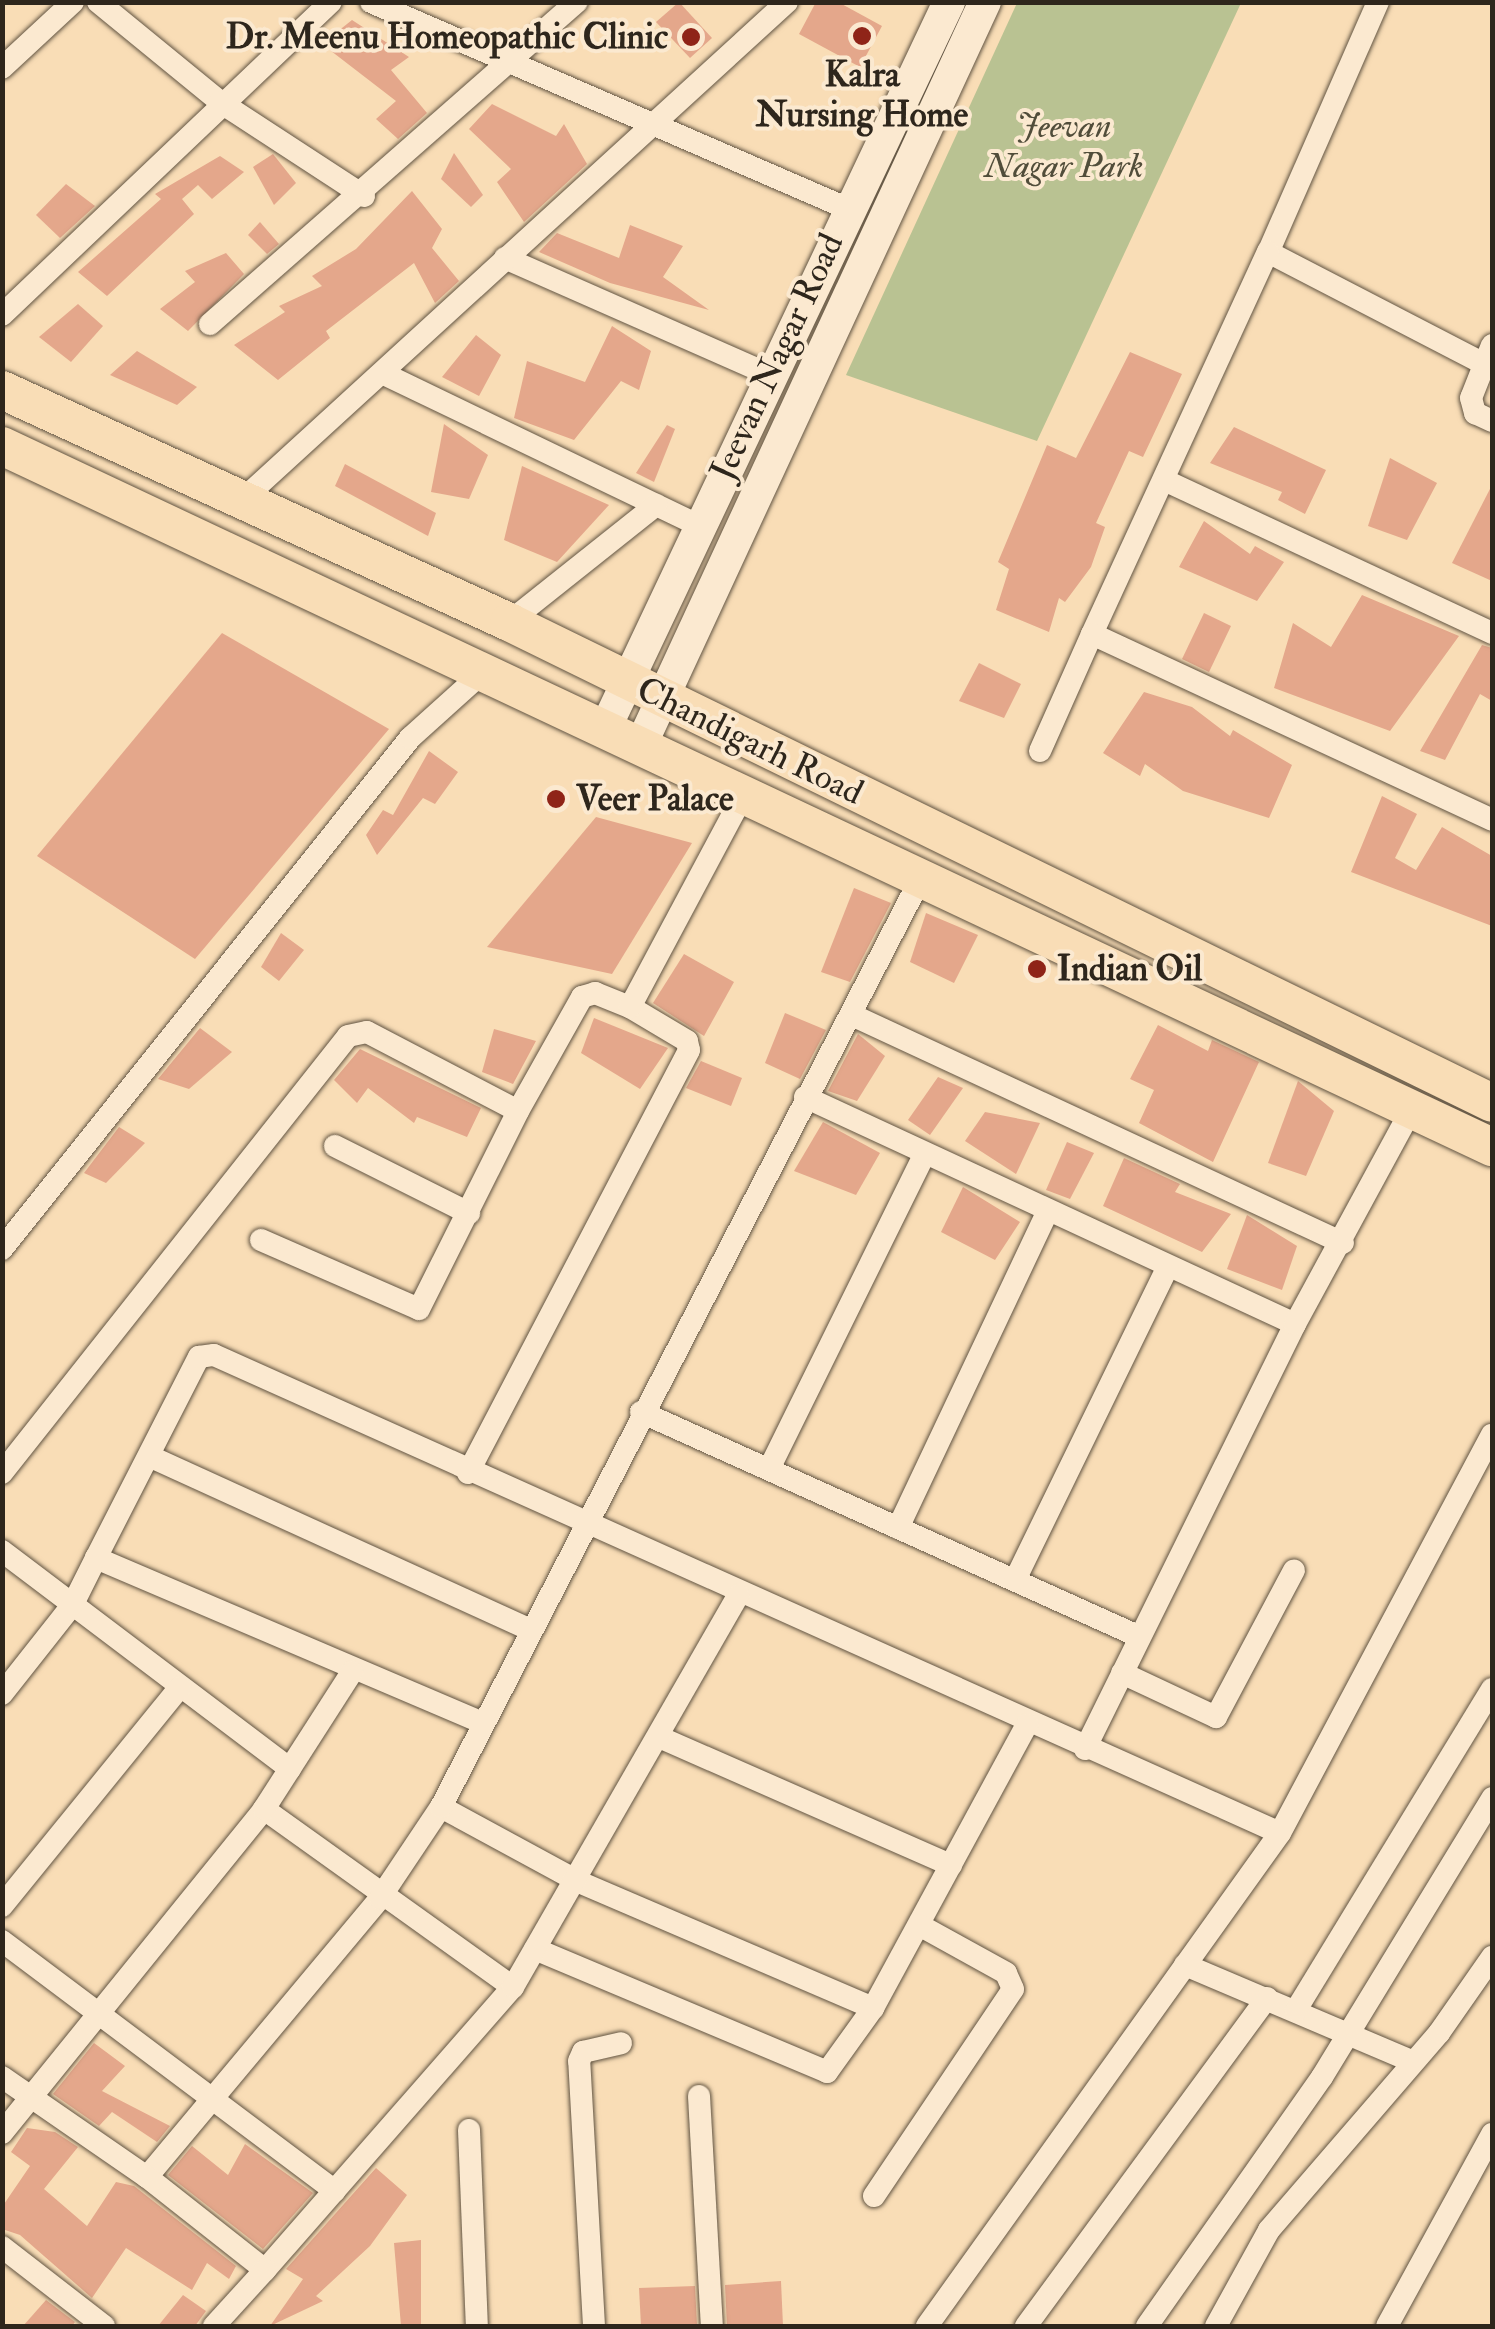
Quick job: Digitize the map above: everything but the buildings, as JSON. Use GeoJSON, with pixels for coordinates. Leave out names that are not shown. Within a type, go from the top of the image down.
{"type":"FeatureCollection","features":[{"type":"Feature","properties":{"kind":"main road","name":"Chandigarh Road"},"geometry":{"type":"LineString","coordinates":[[2,390],[509,622],[1492,1103]]}},
{"type":"Feature","properties":{"kind":"main road","name":"Chandigarh Road"},"geometry":{"type":"LineString","coordinates":[[2,446],[1492,1147]]}},
{"type":"Feature","properties":{"kind":"street"},"geometry":{"type":"LineString","coordinates":[[2,68],[73,2]]}},
{"type":"Feature","properties":{"kind":"street"},"geometry":{"type":"LineString","coordinates":[[98,2],[220,102],[364,196]]}},
{"type":"Feature","properties":{"kind":"street"},"geometry":{"type":"LineString","coordinates":[[2,315],[220,102],[331,2]]}},
{"type":"Feature","properties":{"kind":"street"},"geometry":{"type":"LineString","coordinates":[[371,2],[658,121],[851,210]]}},
{"type":"Feature","properties":{"kind":"street"},"geometry":{"type":"LineString","coordinates":[[210,324],[364,196],[511,58],[577,2]]}},
{"type":"Feature","properties":{"kind":"street"},"geometry":{"type":"LineString","coordinates":[[242,500],[787,2]]}},
{"type":"Feature","properties":{"kind":"street","name":"Jeevan Nagar Road"},"geometry":{"type":"LineString","coordinates":[[604,731],[704,528],[949,2]]}},
{"type":"Feature","properties":{"kind":"street","name":"Jeevan Nagar Road"},"geometry":{"type":"LineString","coordinates":[[642,745],[984,2]]}},
{"type":"Feature","properties":{"kind":"street"},"geometry":{"type":"LineString","coordinates":[[1040,751],[1378,2]]}},
{"type":"Feature","properties":{"kind":"street"},"geometry":{"type":"LineString","coordinates":[[1268,252],[1488,354],[1471,404],[1492,422]]}},
{"type":"Feature","properties":{"kind":"street"},"geometry":{"type":"LineString","coordinates":[[504,258],[775,377]]}},
{"type":"Feature","properties":{"kind":"street"},"geometry":{"type":"LineString","coordinates":[[384,374],[704,528]]}},
{"type":"Feature","properties":{"kind":"street"},"geometry":{"type":"LineString","coordinates":[[1164,480],[1492,632]]}},
{"type":"Feature","properties":{"kind":"street"},"geometry":{"type":"LineString","coordinates":[[509,622],[656,505]]}},
{"type":"Feature","properties":{"kind":"street"},"geometry":{"type":"LineString","coordinates":[[1092,634],[1492,820]]}},
{"type":"Feature","properties":{"kind":"street"},"geometry":{"type":"LineString","coordinates":[[2,1249],[410,738],[481,674]]}},
{"type":"Feature","properties":{"kind":"street"},"geometry":{"type":"LineString","coordinates":[[630,1007],[742,795]]}},
{"type":"Feature","properties":{"kind":"street"},"geometry":{"type":"LineString","coordinates":[[147,2178],[380,1898],[441,1807],[805,1097],[854,1016],[922,876]]}},
{"type":"Feature","properties":{"kind":"street"},"geometry":{"type":"LineString","coordinates":[[260,1240],[416,1310],[470,1213],[518,1111],[582,997],[630,1007],[687,1042],[689,1050],[468,1473]]}},
{"type":"Feature","properties":{"kind":"street"},"geometry":{"type":"LineString","coordinates":[[854,1016],[1343,1243]]}},
{"type":"Feature","properties":{"kind":"street"},"geometry":{"type":"LineString","coordinates":[[2,1473],[348,1036],[367,1032],[518,1111]]}},
{"type":"Feature","properties":{"kind":"street"},"geometry":{"type":"LineString","coordinates":[[805,1097],[1295,1324]]}},
{"type":"Feature","properties":{"kind":"street"},"geometry":{"type":"LineString","coordinates":[[1085,1748],[1295,1324],[1343,1243],[1414,1107]]}},
{"type":"Feature","properties":{"kind":"street"},"geometry":{"type":"LineString","coordinates":[[335,1146],[470,1213]]}},
{"type":"Feature","properties":{"kind":"street"},"geometry":{"type":"LineString","coordinates":[[769,1469],[924,1155]]}},
{"type":"Feature","properties":{"kind":"street"},"geometry":{"type":"LineString","coordinates":[[898,1528],[1048,1212]]}},
{"type":"Feature","properties":{"kind":"street"},"geometry":{"type":"LineString","coordinates":[[1015,1580],[1168,1266]]}},
{"type":"Feature","properties":{"kind":"street"},"geometry":{"type":"LineString","coordinates":[[2,1694],[72,1604],[193,1362],[208,1352],[738,1595],[1280,1832]]}},
{"type":"Feature","properties":{"kind":"street"},"geometry":{"type":"LineString","coordinates":[[641,1412],[1140,1637]]}},
{"type":"Feature","properties":{"kind":"street"},"geometry":{"type":"LineString","coordinates":[[927,2326],[1280,1832],[1492,1436]]}},
{"type":"Feature","properties":{"kind":"street"},"geometry":{"type":"LineString","coordinates":[[149,1456],[531,1630]]}},
{"type":"Feature","properties":{"kind":"street"},"geometry":{"type":"LineString","coordinates":[[2,1551],[290,1769]]}},
{"type":"Feature","properties":{"kind":"street"},"geometry":{"type":"LineString","coordinates":[[96,1558],[352,1672],[484,1723]]}},
{"type":"Feature","properties":{"kind":"street"},"geometry":{"type":"LineString","coordinates":[[1122,1673],[1216,1717],[1294,1570]]}},
{"type":"Feature","properties":{"kind":"street"},"geometry":{"type":"LineString","coordinates":[[214,2326],[513,1987],[579,1882],[738,1595]]}},
{"type":"Feature","properties":{"kind":"street"},"geometry":{"type":"LineString","coordinates":[[2,2133],[264,1809],[352,1672]]}},
{"type":"Feature","properties":{"kind":"street"},"geometry":{"type":"LineString","coordinates":[[2,1906],[180,1687]]}},
{"type":"Feature","properties":{"kind":"street"},"geometry":{"type":"LineString","coordinates":[[1296,2010],[1492,1689]]}},
{"type":"Feature","properties":{"kind":"street"},"geometry":{"type":"LineString","coordinates":[[535,1949],[827,2072],[874,2008],[1027,1724]]}},
{"type":"Feature","properties":{"kind":"street"},"geometry":{"type":"LineString","coordinates":[[659,1737],[951,1865]]}},
{"type":"Feature","properties":{"kind":"street"},"geometry":{"type":"LineString","coordinates":[[1147,2326],[1349,2032],[1492,1798]]}},
{"type":"Feature","properties":{"kind":"street"},"geometry":{"type":"LineString","coordinates":[[441,1807],[579,1882],[874,2008]]}},
{"type":"Feature","properties":{"kind":"street"},"geometry":{"type":"LineString","coordinates":[[264,1809],[380,1898],[513,1987]]}},
{"type":"Feature","properties":{"kind":"street"},"geometry":{"type":"LineString","coordinates":[[874,2196],[1013,1989],[1006,1973],[918,1925]]}},
{"type":"Feature","properties":{"kind":"street"},"geometry":{"type":"LineString","coordinates":[[2,1941],[215,2096],[335,2192]]}},
{"type":"Feature","properties":{"kind":"street"},"geometry":{"type":"LineString","coordinates":[[1216,2326],[1269,2230],[1411,2062],[1492,1957]]}},
{"type":"Feature","properties":{"kind":"street"},"geometry":{"type":"LineString","coordinates":[[1185,1965],[1349,2032],[1411,2062]]}},
{"type":"Feature","properties":{"kind":"street"},"geometry":{"type":"LineString","coordinates":[[1026,2326],[1267,1998]]}},
{"type":"Feature","properties":{"kind":"street"},"geometry":{"type":"LineString","coordinates":[[594,2326],[579,2061],[583,2052],[621,2043]]}},
{"type":"Feature","properties":{"kind":"street"},"geometry":{"type":"LineString","coordinates":[[2,2077],[147,2178],[265,2270]]}},
{"type":"Feature","properties":{"kind":"street"},"geometry":{"type":"LineString","coordinates":[[699,2096],[712,2326]]}},
{"type":"Feature","properties":{"kind":"street"},"geometry":{"type":"LineString","coordinates":[[469,2130],[477,2326]]}},
{"type":"Feature","properties":{"kind":"street"},"geometry":{"type":"LineString","coordinates":[[1387,2326],[1492,2134]]}},
{"type":"Feature","properties":{"kind":"street"},"geometry":{"type":"LineString","coordinates":[[2,2247],[104,2326]]}},
{"type":"Feature","properties":{"kind":"green space","name":"Jeevan Nagar Park"},"geometry":{"type":"Polygon","coordinates":[[[1017,3],[1241,3],[1037,441],[846,375],[1017,3]]]}},
{"type":"Feature","properties":{"kind":"place","name":"Kalra Nursing Home"},"geometry":{"type":"Point","coordinates":[862,36]}},
{"type":"Feature","properties":{"kind":"place","name":"Dr. Meenu Homeopathic Clinic"},"geometry":{"type":"Point","coordinates":[691,37]}},
{"type":"Feature","properties":{"kind":"place","name":"Veer Palace"},"geometry":{"type":"Point","coordinates":[556,799]}},
{"type":"Feature","properties":{"kind":"place","name":"Indian Oil"},"geometry":{"type":"Point","coordinates":[1037,969]}}]}
